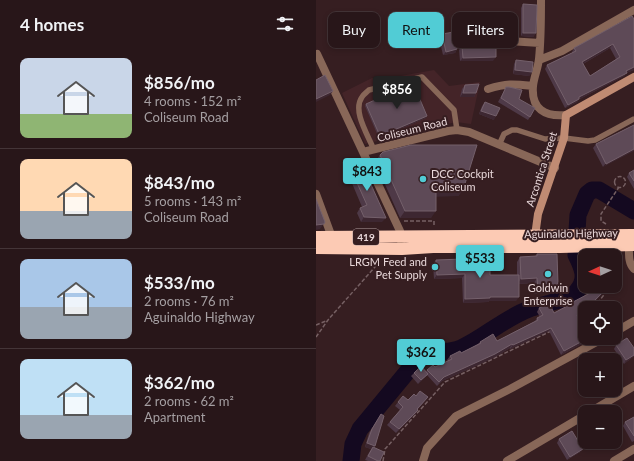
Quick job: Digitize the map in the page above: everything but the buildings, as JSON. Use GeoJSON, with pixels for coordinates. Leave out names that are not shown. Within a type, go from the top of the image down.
{"type":"FeatureCollection","features":[{"type":"Feature","properties":{"kind":"highway","name":"Aguinaldo Highway"},"geometry":{"type":"LineString","coordinates":[[316,248],[331,242],[402,237],[535,236],[560,241]]}},
{"type":"Feature","properties":{"kind":"highway","name":"Aguinaldo Highway"},"geometry":{"type":"LineString","coordinates":[[316,237],[331,242],[402,249],[560,241],[632,242]]}},
{"type":"Feature","properties":{"kind":"street"},"geometry":{"type":"LineString","coordinates":[[541,0],[539,60],[533,86],[534,100],[539,109],[547,114],[556,116],[566,115],[634,77]]}},
{"type":"Feature","properties":{"kind":"street"},"geometry":{"type":"LineString","coordinates":[[539,60],[562,51],[634,10]]}},
{"type":"Feature","properties":{"kind":"street"},"geometry":{"type":"LineString","coordinates":[[518,42],[540,43]]}},
{"type":"Feature","properties":{"kind":"street"},"geometry":{"type":"LineString","coordinates":[[317,54],[396,222],[402,237],[402,249]]}},
{"type":"Feature","properties":{"kind":"street"},"geometry":{"type":"LineString","coordinates":[[488,89],[503,84],[533,86]]}},
{"type":"Feature","properties":{"kind":"street","name":"Arcontica Street"},"geometry":{"type":"LineString","coordinates":[[535,236],[538,214],[564,138],[566,115]]}},
{"type":"Feature","properties":{"kind":"street","name":"Coliseum Road"},"geometry":{"type":"LineString","coordinates":[[363,152],[448,130],[458,130],[469,132],[555,168]]}},
{"type":"Feature","properties":{"kind":"street"},"geometry":{"type":"LineString","coordinates":[[316,194],[331,242]]}},
{"type":"Feature","properties":{"kind":"street"},"geometry":{"type":"LineString","coordinates":[[632,242],[629,260],[634,269]]}},
{"type":"Feature","properties":{"kind":"street"},"geometry":{"type":"LineString","coordinates":[[622,328],[634,321]]}},
{"type":"Feature","properties":{"kind":"street"},"geometry":{"type":"LineString","coordinates":[[423,461],[426,448],[456,416],[510,389],[591,345]]}},
{"type":"Feature","properties":{"kind":"street"},"geometry":{"type":"LineString","coordinates":[[602,405],[634,386]]}},
{"type":"Feature","properties":{"kind":"street"},"geometry":{"type":"LineString","coordinates":[[507,461],[578,419]]}},
{"type":"Feature","properties":{"kind":"street"},"geometry":{"type":"LineString","coordinates":[[615,461],[634,449]]}},
{"type":"Feature","properties":{"kind":"lane"},"geometry":{"type":"LineString","coordinates":[[374,150],[358,114],[362,96],[370,90],[422,77],[454,110],[458,130]]}},
{"type":"Feature","properties":{"kind":"lane"},"geometry":{"type":"LineString","coordinates":[[500,145],[504,134],[512,130],[517,130],[545,140],[564,138],[588,141],[595,140],[634,119]]}},
{"type":"Feature","properties":{"kind":"path"},"geometry":{"type":"LineString","coordinates":[[607,225],[601,221],[601,214],[619,187],[624,185],[625,179],[620,176],[614,181],[616,186],[619,187]]}},
{"type":"Feature","properties":{"kind":"path"},"geometry":{"type":"LineString","coordinates":[[396,222],[434,221],[434,230]]}},
{"type":"Feature","properties":{"kind":"path"},"geometry":{"type":"LineString","coordinates":[[316,336],[328,320],[381,260],[388,248]]}},
{"type":"Feature","properties":{"kind":"path"},"geometry":{"type":"LineString","coordinates":[[316,325],[328,320]]}},
{"type":"Feature","properties":{"kind":"path"},"geometry":{"type":"LineString","coordinates":[[383,461],[385,449],[445,382],[557,328]]}},
{"type":"Feature","properties":{"kind":"shaded area"},"geometry":{"type":"Polygon","coordinates":[[[434,70],[449,86],[480,82],[471,124],[456,122],[365,144],[342,93],[372,78],[378,80],[434,70]]]}},
{"type":"Feature","properties":{"kind":"waterway"},"geometry":{"type":"LineString","coordinates":[[577,231],[578,215],[587,194],[592,190],[599,190],[634,211]]}},
{"type":"Feature","properties":{"kind":"waterway"},"geometry":{"type":"LineString","coordinates":[[351,461],[353,444],[360,429],[417,360],[429,354],[452,351],[461,348],[520,313],[574,294],[580,286],[583,278],[582,268],[576,255]]}},
{"type":"Feature","properties":{"kind":"place","name":"DCC Cockpit Coliseum"},"geometry":{"type":"Point","coordinates":[423,179]}},
{"type":"Feature","properties":{"kind":"place","name":"LRGM Feed and Pet Supply"},"geometry":{"type":"Point","coordinates":[435,267]}},
{"type":"Feature","properties":{"kind":"place","name":"Goldwin Enterprise"},"geometry":{"type":"Point","coordinates":[548,274]}}]}
